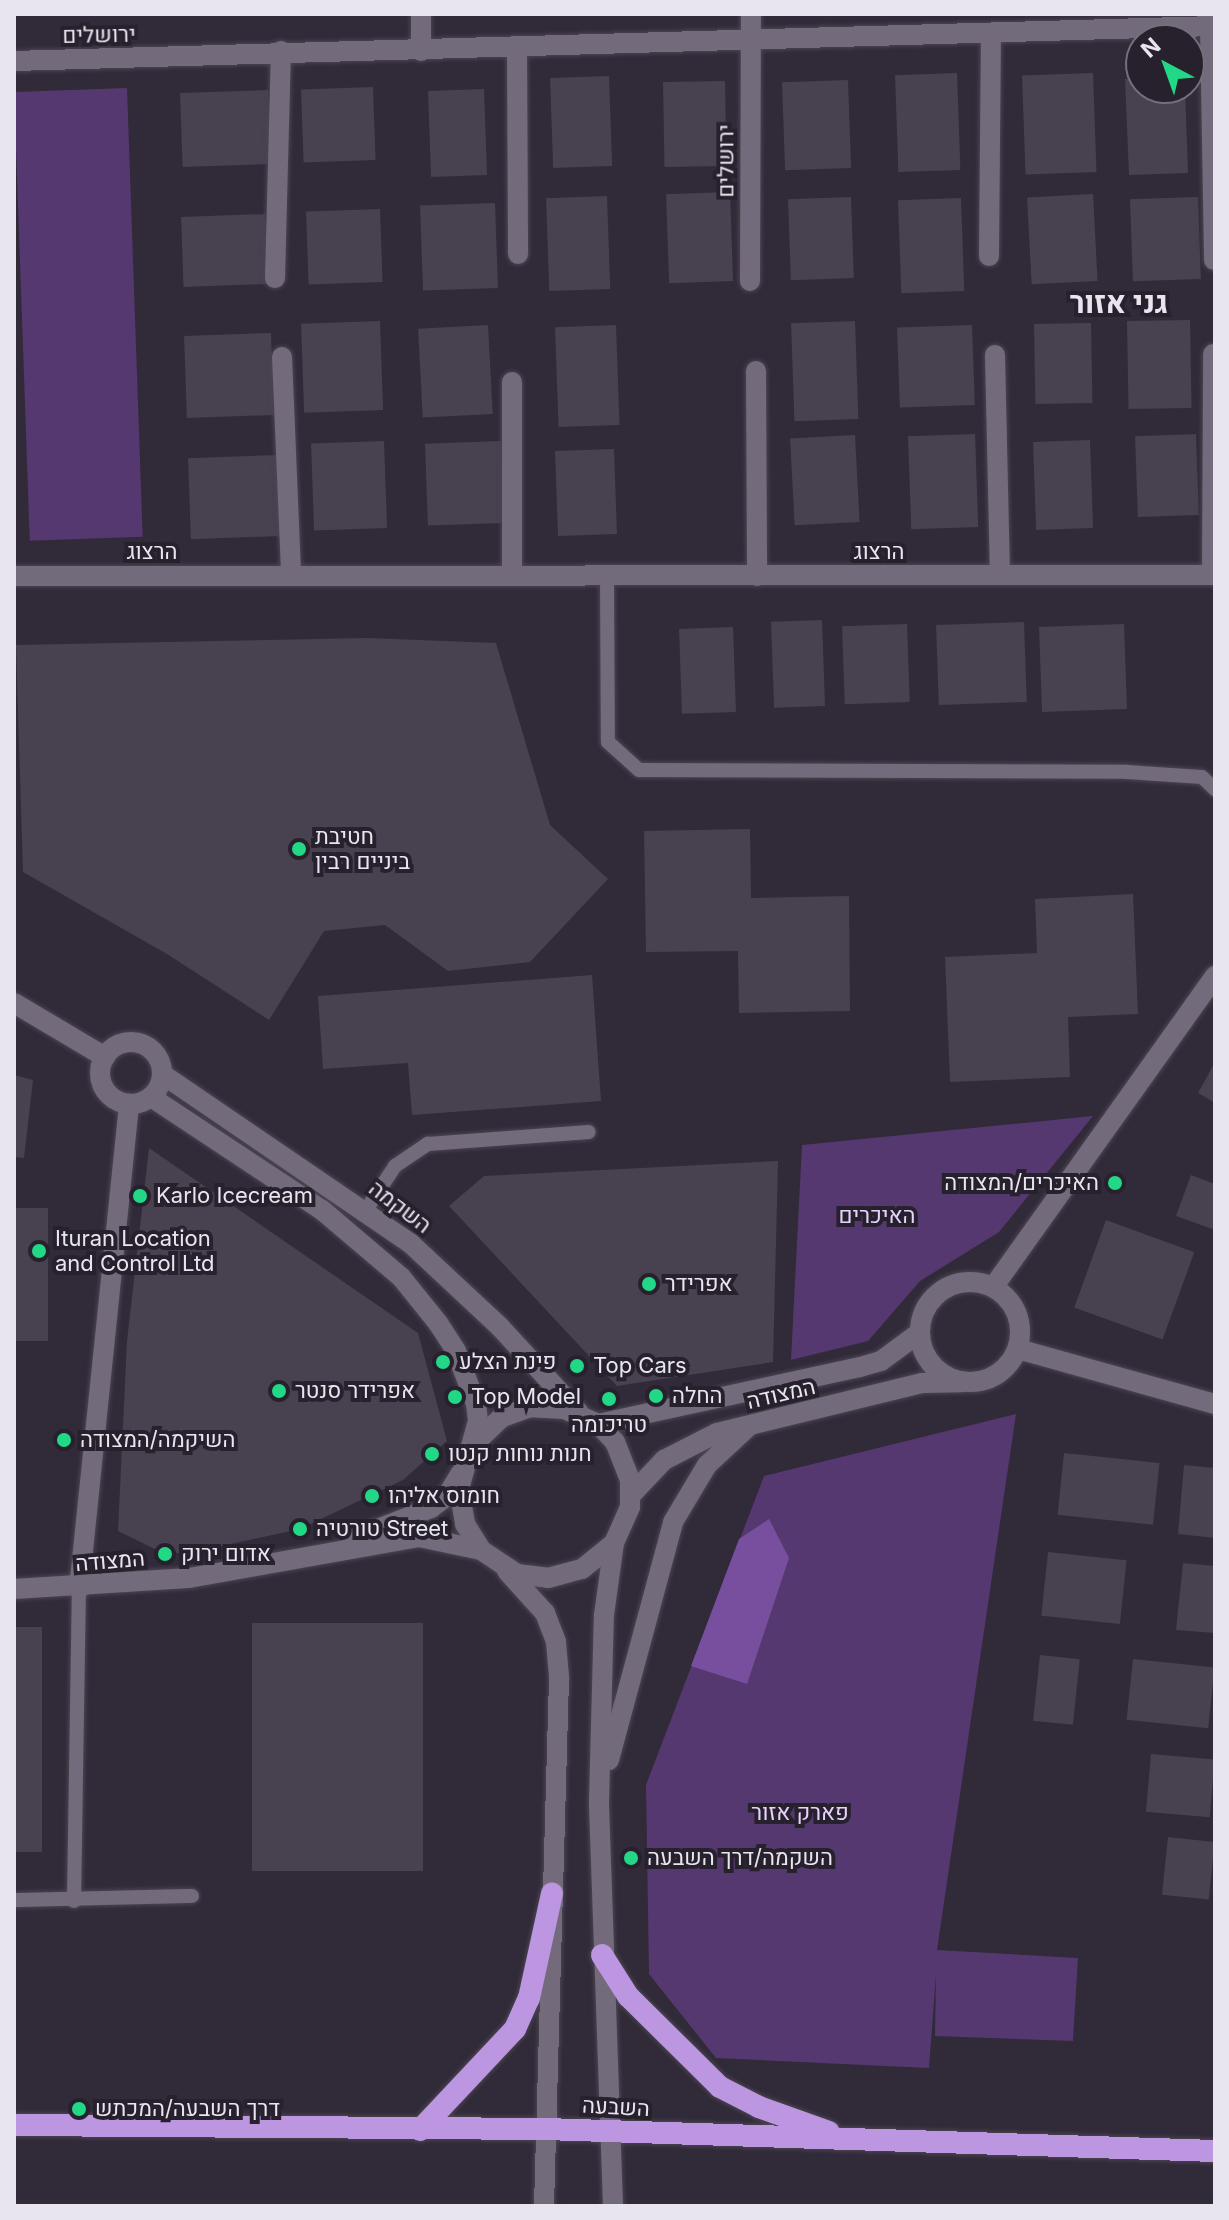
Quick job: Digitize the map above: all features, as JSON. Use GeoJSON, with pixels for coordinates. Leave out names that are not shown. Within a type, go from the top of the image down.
{"type":"FeatureCollection","features":[{"type":"Feature","properties":{"kind":"highway"},"geometry":{"type":"LineString","coordinates":[[420,2130],[515,2029],[529,1998],[552,1893]]}},
{"type":"Feature","properties":{"kind":"highway"},"geometry":{"type":"LineString","coordinates":[[602,1955],[628,1996],[720,2087],[811,2128],[869,2142]]}},
{"type":"Feature","properties":{"kind":"highway","name":"השבעה"},"geometry":{"type":"LineString","coordinates":[[14,2125],[545,2129],[1215,2151]]}},
{"type":"Feature","properties":{"kind":"street"},"geometry":{"type":"LineString","coordinates":[[421,14],[421,51]]}},
{"type":"Feature","properties":{"kind":"street","name":"ירושלים"},"geometry":{"type":"LineString","coordinates":[[750,281],[751,14]]}},
{"type":"Feature","properties":{"kind":"street","name":"ירושלים"},"geometry":{"type":"LineString","coordinates":[[14,61],[991,33],[1116,22],[1213,26],[1214,260]]}},
{"type":"Feature","properties":{"kind":"street"},"geometry":{"type":"LineString","coordinates":[[989,256],[991,33]]}},
{"type":"Feature","properties":{"kind":"street"},"geometry":{"type":"LineString","coordinates":[[517,48],[518,254]]}},
{"type":"Feature","properties":{"kind":"street"},"geometry":{"type":"LineString","coordinates":[[275,278],[281,51]]}},
{"type":"Feature","properties":{"kind":"street","name":"הרצוג"},"geometry":{"type":"LineString","coordinates":[[14,576],[1214,575],[1213,354]]}},
{"type":"Feature","properties":{"kind":"street"},"geometry":{"type":"LineString","coordinates":[[995,355],[1000,575]]}},
{"type":"Feature","properties":{"kind":"street"},"geometry":{"type":"LineString","coordinates":[[282,357],[291,576]]}},
{"type":"Feature","properties":{"kind":"street"},"geometry":{"type":"LineString","coordinates":[[756,371],[757,576]]}},
{"type":"Feature","properties":{"kind":"street"},"geometry":{"type":"LineString","coordinates":[[512,382],[512,576]]}},
{"type":"Feature","properties":{"kind":"street"},"geometry":{"type":"LineString","coordinates":[[994,1286],[1215,976]]}},
{"type":"Feature","properties":{"kind":"street"},"geometry":{"type":"LineString","coordinates":[[14,1003],[105,1057]]}},
{"type":"Feature","properties":{"kind":"street"},"geometry":{"type":"LineString","coordinates":[[141,1043],[157,1055],[162,1074],[151,1097],[129,1104],[104,1088],[105,1057],[121,1044],[141,1043]]}},
{"type":"Feature","properties":{"kind":"street","name":"השקמה"},"geometry":{"type":"LineString","coordinates":[[162,1074],[366,1210],[453,1280],[579,1413]]}},
{"type":"Feature","properties":{"kind":"street"},"geometry":{"type":"LineString","coordinates":[[151,1097],[322,1210],[401,1277],[438,1323],[469,1380],[478,1421],[474,1444],[461,1473],[465,1524],[481,1550],[503,1568],[545,1613],[556,1642],[544,2206]]}},
{"type":"Feature","properties":{"kind":"street"},"geometry":{"type":"LineString","coordinates":[[79,1589],[129,1104]]}},
{"type":"Feature","properties":{"kind":"street"},"geometry":{"type":"LineString","coordinates":[[977,1281],[994,1286],[1017,1312],[1018,1349],[996,1375],[961,1382],[931,1364],[919,1333],[922,1316],[944,1288],[977,1281]]}},
{"type":"Feature","properties":{"kind":"street","name":"המצודה"},"geometry":{"type":"LineString","coordinates":[[598,1424],[860,1367],[881,1361],[919,1333]]}},
{"type":"Feature","properties":{"kind":"street"},"geometry":{"type":"LineString","coordinates":[[1018,1349],[1215,1404]]}},
{"type":"Feature","properties":{"kind":"street","name":"המצודה"},"geometry":{"type":"LineString","coordinates":[[631,1495],[664,1460],[691,1444],[749,1426],[922,1383],[961,1382]]}},
{"type":"Feature","properties":{"kind":"street"},"geometry":{"type":"LineString","coordinates":[[474,1444],[492,1424],[520,1410],[550,1406],[579,1413],[598,1424],[622,1455],[631,1495],[614,1543],[604,1615],[599,1802],[613,2206]]}},
{"type":"Feature","properties":{"kind":"street"},"geometry":{"type":"LineString","coordinates":[[599,1802],[673,1522],[707,1465],[749,1426]]}},
{"type":"Feature","properties":{"kind":"street","name":"המצודה"},"geometry":{"type":"LineString","coordinates":[[303,1559],[431,1508],[447,1496],[461,1473]]}},
{"type":"Feature","properties":{"kind":"street","name":"המצודה"},"geometry":{"type":"LineString","coordinates":[[14,1589],[79,1589],[303,1559],[419,1537],[481,1550]]}},
{"type":"Feature","properties":{"kind":"street"},"geometry":{"type":"LineString","coordinates":[[503,1568],[539,1578],[568,1575],[594,1563],[614,1543]]}},
{"type":"Feature","properties":{"kind":"lane"},"geometry":{"type":"LineString","coordinates":[[607,576],[608,742],[639,770],[1127,772],[1202,777],[1215,789]]}},
{"type":"Feature","properties":{"kind":"lane"},"geometry":{"type":"LineString","coordinates":[[366,1210],[395,1166],[428,1144],[589,1132]]}},
{"type":"Feature","properties":{"kind":"lane"},"geometry":{"type":"LineString","coordinates":[[74,1901],[79,1589]]}},
{"type":"Feature","properties":{"kind":"lane"},"geometry":{"type":"LineString","coordinates":[[14,1900],[192,1896]]}},
{"type":"Feature","properties":{"kind":"green space"},"geometry":{"type":"Polygon","coordinates":[[[127,88],[143,537],[30,541],[14,92],[127,88]]]}},
{"type":"Feature","properties":{"kind":"green space","name":"האיכרים"},"geometry":{"type":"Polygon","coordinates":[[[1093,1116],[999,1232],[920,1281],[868,1341],[791,1360],[802,1145],[1093,1116]]]}},
{"type":"Feature","properties":{"kind":"green space","name":"פארק אזור"},"geometry":{"type":"Polygon","coordinates":[[[1016,1414],[937,1950],[1078,1958],[1073,2041],[935,2036],[936,1974],[929,2068],[716,2058],[649,1974],[646,1785],[764,1476],[1016,1414]]]}},
{"type":"Feature","properties":{"kind":"shaded area"},"geometry":{"type":"Polygon","coordinates":[[[769,1519],[789,1558],[747,1684],[691,1666],[739,1539],[769,1519]]]}},
{"type":"Feature","properties":{"kind":"building"},"geometry":{"type":"Polygon","coordinates":[[[957,73],[960,170],[898,172],[895,75],[957,73]]]}},
{"type":"Feature","properties":{"kind":"building"},"geometry":{"type":"Polygon","coordinates":[[[1093,73],[1096,172],[1025,174],[1022,75],[1093,73]]]}},
{"type":"Feature","properties":{"kind":"building"},"geometry":{"type":"Polygon","coordinates":[[[609,76],[612,166],[553,168],[550,78],[609,76]]]}},
{"type":"Feature","properties":{"kind":"building"},"geometry":{"type":"Polygon","coordinates":[[[848,80],[851,168],[785,170],[782,82],[848,80]]]}},
{"type":"Feature","properties":{"kind":"building"},"geometry":{"type":"Polygon","coordinates":[[[725,81],[726,166],[664,167],[663,82],[725,81]]]}},
{"type":"Feature","properties":{"kind":"building"},"geometry":{"type":"Polygon","coordinates":[[[373,87],[376,160],[304,162],[301,90],[373,87]]]}},
{"type":"Feature","properties":{"kind":"building"},"geometry":{"type":"Polygon","coordinates":[[[484,89],[487,175],[431,177],[428,91],[484,89]]]}},
{"type":"Feature","properties":{"kind":"building"},"geometry":{"type":"Polygon","coordinates":[[[268,90],[271,164],[183,167],[180,93],[268,90]]]}},
{"type":"Feature","properties":{"kind":"building"},"geometry":{"type":"Polygon","coordinates":[[[1126,104],[1186,104],[1188,173],[1129,175],[1126,104]]]}},
{"type":"Feature","properties":{"kind":"building"},"geometry":{"type":"Polygon","coordinates":[[[730,192],[733,281],[669,283],[666,194],[730,192]]]}},
{"type":"Feature","properties":{"kind":"building"},"geometry":{"type":"Polygon","coordinates":[[[1093,194],[1098,281],[1032,284],[1027,197],[1093,194]]]}},
{"type":"Feature","properties":{"kind":"building"},"geometry":{"type":"Polygon","coordinates":[[[607,196],[610,289],[549,291],[546,198],[607,196]]]}},
{"type":"Feature","properties":{"kind":"building"},"geometry":{"type":"Polygon","coordinates":[[[851,197],[854,278],[791,280],[788,199],[851,197]]]}},
{"type":"Feature","properties":{"kind":"building"},"geometry":{"type":"Polygon","coordinates":[[[1198,197],[1201,279],[1133,281],[1130,199],[1198,197]]]}},
{"type":"Feature","properties":{"kind":"building"},"geometry":{"type":"Polygon","coordinates":[[[961,198],[964,291],[901,293],[898,200],[961,198]]]}},
{"type":"Feature","properties":{"kind":"building"},"geometry":{"type":"Polygon","coordinates":[[[495,203],[498,288],[423,291],[420,206],[495,203]]]}},
{"type":"Feature","properties":{"kind":"building"},"geometry":{"type":"Polygon","coordinates":[[[380,209],[383,282],[309,285],[306,212],[380,209]]]}},
{"type":"Feature","properties":{"kind":"building"},"geometry":{"type":"Polygon","coordinates":[[[265,214],[267,284],[183,287],[181,217],[265,214]]]}},
{"type":"Feature","properties":{"kind":"building"},"geometry":{"type":"Polygon","coordinates":[[[1190,320],[1192,408],[1129,409],[1127,321],[1190,320]]]}},
{"type":"Feature","properties":{"kind":"building"},"geometry":{"type":"Polygon","coordinates":[[[380,321],[383,410],[304,413],[301,324],[380,321]]]}},
{"type":"Feature","properties":{"kind":"building"},"geometry":{"type":"Polygon","coordinates":[[[855,321],[858,419],[794,421],[791,323],[855,321]]]}},
{"type":"Feature","properties":{"kind":"building"},"geometry":{"type":"Polygon","coordinates":[[[1091,323],[1092,403],[1035,404],[1034,324],[1091,323]]]}},
{"type":"Feature","properties":{"kind":"building"},"geometry":{"type":"Polygon","coordinates":[[[488,325],[493,414],[423,418],[418,329],[488,325]]]}},
{"type":"Feature","properties":{"kind":"building"},"geometry":{"type":"Polygon","coordinates":[[[616,325],[619,425],[559,427],[555,327],[616,325]]]}},
{"type":"Feature","properties":{"kind":"building"},"geometry":{"type":"Polygon","coordinates":[[[972,325],[975,405],[900,408],[897,328],[972,325]]]}},
{"type":"Feature","properties":{"kind":"building"},"geometry":{"type":"Polygon","coordinates":[[[271,333],[274,415],[187,418],[184,336],[271,333]]]}},
{"type":"Feature","properties":{"kind":"building"},"geometry":{"type":"Polygon","coordinates":[[[975,434],[978,527],[911,529],[908,436],[975,434]]]}},
{"type":"Feature","properties":{"kind":"building"},"geometry":{"type":"Polygon","coordinates":[[[1196,434],[1199,515],[1138,517],[1135,436],[1196,434]]]}},
{"type":"Feature","properties":{"kind":"building"},"geometry":{"type":"Polygon","coordinates":[[[855,435],[860,522],[795,525],[790,438],[855,435]]]}},
{"type":"Feature","properties":{"kind":"building"},"geometry":{"type":"Polygon","coordinates":[[[1090,440],[1093,528],[1036,530],[1033,442],[1090,440]]]}},
{"type":"Feature","properties":{"kind":"building"},"geometry":{"type":"Polygon","coordinates":[[[384,441],[387,528],[314,530],[311,444],[384,441]]]}},
{"type":"Feature","properties":{"kind":"building"},"geometry":{"type":"Polygon","coordinates":[[[501,441],[504,523],[428,526],[425,444],[501,441]]]}},
{"type":"Feature","properties":{"kind":"building"},"geometry":{"type":"Polygon","coordinates":[[[614,449],[617,534],[558,536],[555,451],[614,449]]]}},
{"type":"Feature","properties":{"kind":"building"},"geometry":{"type":"Polygon","coordinates":[[[279,455],[282,536],[191,539],[188,458],[279,455]]]}},
{"type":"Feature","properties":{"kind":"building"},"geometry":{"type":"Polygon","coordinates":[[[822,620],[825,706],[774,708],[771,622],[822,620]]]}},
{"type":"Feature","properties":{"kind":"building"},"geometry":{"type":"Polygon","coordinates":[[[1024,622],[1027,702],[939,705],[936,625],[1024,622]]]}},
{"type":"Feature","properties":{"kind":"building"},"geometry":{"type":"Polygon","coordinates":[[[907,624],[910,702],[845,704],[842,626],[907,624]]]}},
{"type":"Feature","properties":{"kind":"building"},"geometry":{"type":"Polygon","coordinates":[[[1124,624],[1127,709],[1042,712],[1039,627],[1124,624]]]}},
{"type":"Feature","properties":{"kind":"building"},"geometry":{"type":"Polygon","coordinates":[[[733,627],[736,712],[682,714],[679,629],[733,627]]]}},
{"type":"Feature","properties":{"kind":"building","name":"חטיבת ביניים רבין"},"geometry":{"type":"Polygon","coordinates":[[[367,638],[496,643],[550,825],[608,879],[530,962],[448,971],[385,925],[324,931],[269,1020],[167,954],[23,872],[16,645],[367,638]]]}},
{"type":"Feature","properties":{"kind":"building"},"geometry":{"type":"Polygon","coordinates":[[[750,829],[751,898],[849,896],[850,1011],[739,1013],[738,951],[646,952],[644,831],[750,829]]]}},
{"type":"Feature","properties":{"kind":"building"},"geometry":{"type":"Polygon","coordinates":[[[1133,894],[1138,1014],[1068,1017],[1070,1077],[950,1082],[945,957],[1037,953],[1035,899],[1133,894]]]}},
{"type":"Feature","properties":{"kind":"building"},"geometry":{"type":"Polygon","coordinates":[[[592,975],[601,1101],[412,1115],[408,1063],[323,1069],[318,996],[592,975]]]}},
{"type":"Feature","properties":{"kind":"building"},"geometry":{"type":"Polygon","coordinates":[[[1215,1062],[1215,1103],[1198,1093],[1215,1062]]]}},
{"type":"Feature","properties":{"kind":"building"},"geometry":{"type":"Polygon","coordinates":[[[14,1075],[33,1080],[24,1158],[14,1157],[14,1075]]]}},
{"type":"Feature","properties":{"kind":"building","name":"אפרידר סנטר"},"geometry":{"type":"Polygon","coordinates":[[[149,1148],[418,1333],[447,1441],[403,1480],[300,1529],[198,1551],[165,1554],[118,1531],[127,1341],[149,1148]]]}},
{"type":"Feature","properties":{"kind":"building","name":"אפרידר"},"geometry":{"type":"Polygon","coordinates":[[[778,1161],[773,1362],[617,1386],[449,1206],[484,1176],[778,1161]]]}},
{"type":"Feature","properties":{"kind":"building"},"geometry":{"type":"Polygon","coordinates":[[[1191,1175],[1215,1184],[1215,1230],[1176,1216],[1191,1175]]]}},
{"type":"Feature","properties":{"kind":"building"},"geometry":{"type":"Polygon","coordinates":[[[14,1208],[48,1208],[48,1341],[14,1341],[14,1208]]]}},
{"type":"Feature","properties":{"kind":"building"},"geometry":{"type":"Polygon","coordinates":[[[1106,1220],[1194,1252],[1163,1340],[1074,1307],[1106,1220]]]}},
{"type":"Feature","properties":{"kind":"building"},"geometry":{"type":"Polygon","coordinates":[[[1064,1453],[1159,1463],[1153,1525],[1058,1515],[1064,1453]]]}},
{"type":"Feature","properties":{"kind":"building"},"geometry":{"type":"Polygon","coordinates":[[[1184,1465],[1215,1468],[1215,1538],[1178,1534],[1184,1465]]]}},
{"type":"Feature","properties":{"kind":"building"},"geometry":{"type":"Polygon","coordinates":[[[1048,1552],[1127,1560],[1120,1624],[1041,1616],[1048,1552]]]}},
{"type":"Feature","properties":{"kind":"building"},"geometry":{"type":"Polygon","coordinates":[[[1183,1563],[1215,1566],[1215,1633],[1176,1630],[1183,1563]]]}},
{"type":"Feature","properties":{"kind":"building"},"geometry":{"type":"Polygon","coordinates":[[[252,1623],[423,1623],[423,1871],[252,1871],[252,1623]]]}},
{"type":"Feature","properties":{"kind":"building"},"geometry":{"type":"Polygon","coordinates":[[[14,1627],[42,1627],[42,1852],[14,1852],[14,1627]]]}},
{"type":"Feature","properties":{"kind":"building"},"geometry":{"type":"Polygon","coordinates":[[[1040,1655],[1080,1659],[1073,1725],[1033,1721],[1040,1655]]]}},
{"type":"Feature","properties":{"kind":"building"},"geometry":{"type":"Polygon","coordinates":[[[1133,1659],[1215,1668],[1208,1728],[1127,1720],[1133,1659]]]}},
{"type":"Feature","properties":{"kind":"building"},"geometry":{"type":"Polygon","coordinates":[[[1151,1754],[1215,1760],[1210,1817],[1146,1812],[1151,1754]]]}},
{"type":"Feature","properties":{"kind":"building"},"geometry":{"type":"Polygon","coordinates":[[[1168,1837],[1215,1842],[1209,1900],[1162,1895],[1168,1837]]]}},
{"type":"Feature","properties":{"kind":"place","name":"חטיבת ביניים רבין"},"geometry":{"type":"Point","coordinates":[299,849]}},
{"type":"Feature","properties":{"kind":"place","name":"האיכרים/המצודה"},"geometry":{"type":"Point","coordinates":[1115,1183]}},
{"type":"Feature","properties":{"kind":"place","name":"Karlo Icecream"},"geometry":{"type":"Point","coordinates":[140,1196]}},
{"type":"Feature","properties":{"kind":"place","name":"Ituran Location and Control Ltd"},"geometry":{"type":"Point","coordinates":[39,1251]}},
{"type":"Feature","properties":{"kind":"place","name":"אפרידר"},"geometry":{"type":"Point","coordinates":[649,1284]}},
{"type":"Feature","properties":{"kind":"place","name":"פינת הצלע"},"geometry":{"type":"Point","coordinates":[443,1362]}},
{"type":"Feature","properties":{"kind":"place","name":"Top Cars"},"geometry":{"type":"Point","coordinates":[577,1366]}},
{"type":"Feature","properties":{"kind":"place","name":"אפרידר סנטר"},"geometry":{"type":"Point","coordinates":[279,1391]}},
{"type":"Feature","properties":{"kind":"place","name":"החלה"},"geometry":{"type":"Point","coordinates":[656,1396]}},
{"type":"Feature","properties":{"kind":"place","name":"Top Model"},"geometry":{"type":"Point","coordinates":[455,1397]}},
{"type":"Feature","properties":{"kind":"place","name":"טריכומה"},"geometry":{"type":"Point","coordinates":[609,1399]}},
{"type":"Feature","properties":{"kind":"place","name":"השיקמה/המצודה"},"geometry":{"type":"Point","coordinates":[64,1440]}},
{"type":"Feature","properties":{"kind":"place","name":"חנות נוחות קנטו"},"geometry":{"type":"Point","coordinates":[432,1454]}},
{"type":"Feature","properties":{"kind":"place","name":"חומוס אליהו"},"geometry":{"type":"Point","coordinates":[372,1496]}},
{"type":"Feature","properties":{"kind":"place","name":"טורטיה Street"},"geometry":{"type":"Point","coordinates":[300,1529]}},
{"type":"Feature","properties":{"kind":"place","name":"אדום ירוק"},"geometry":{"type":"Point","coordinates":[165,1554]}},
{"type":"Feature","properties":{"kind":"place","name":"השקמה/דרך השבעה"},"geometry":{"type":"Point","coordinates":[631,1858]}},
{"type":"Feature","properties":{"kind":"place","name":"דרך השבעה/המכתש"},"geometry":{"type":"Point","coordinates":[79,2109]}},
{"type":"Feature","properties":{"kind":"district","name":"גני אזור"},"geometry":{"type":"Point","coordinates":[1119,302]}}]}
